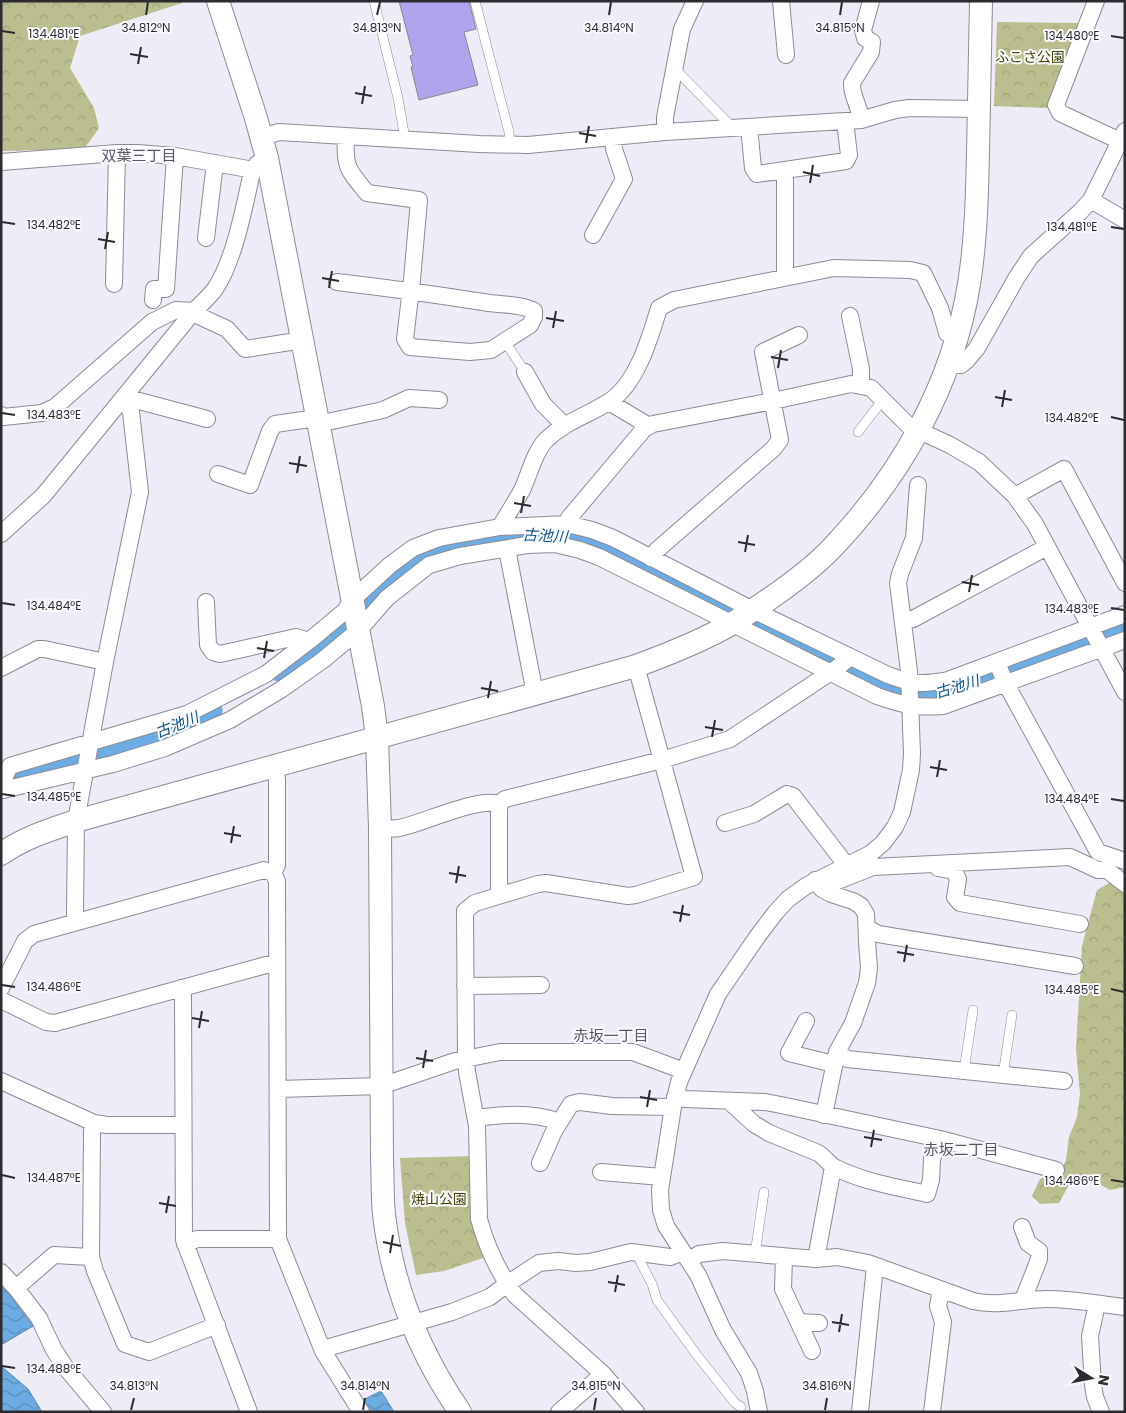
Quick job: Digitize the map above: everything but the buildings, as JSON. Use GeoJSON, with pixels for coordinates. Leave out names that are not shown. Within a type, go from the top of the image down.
{"type":"FeatureCollection","features":[{"type":"Feature","properties":{"kind":"street"},"geometry":{"type":"LineString","coordinates":[[218,1],[260,155],[303,340],[373,706],[377,738],[380,828],[384,1213],[391,1257],[411,1324],[442,1387],[460,1412]]}},
{"type":"Feature","properties":{"kind":"street"},"geometry":{"type":"LineString","coordinates":[[665,132],[665,117],[682,29],[695,1]]}},
{"type":"Feature","properties":{"kind":"street"},"geometry":{"type":"LineString","coordinates":[[781,1],[786,55]]}},
{"type":"Feature","properties":{"kind":"street"},"geometry":{"type":"LineString","coordinates":[[741,128],[753,168],[758,174],[846,161],[849,155],[853,120],[860,112],[852,83],[871,52],[872,42],[865,38],[863,30],[871,1]]}},
{"type":"Feature","properties":{"kind":"street"},"geometry":{"type":"LineString","coordinates":[[1,854],[12,846],[40,833],[76,821],[636,666],[674,652],[731,624],[798,577],[830,550],[864,512],[897,468],[935,398],[957,337],[969,285],[975,236],[981,1]]}},
{"type":"Feature","properties":{"kind":"street"},"geometry":{"type":"LineString","coordinates":[[948,365],[961,365],[967,360],[977,348],[1031,256],[1091,200],[1122,136],[1060,113],[1056,106],[1096,1]]}},
{"type":"Feature","properties":{"kind":"street"},"geometry":{"type":"LineString","coordinates":[[1,162],[117,153],[175,156],[248,169],[279,132],[528,145],[665,132],[853,120],[871,118],[895,110],[909,108],[979,109]]}},
{"type":"Feature","properties":{"kind":"street"},"geometry":{"type":"LineString","coordinates":[[337,282],[410,290],[509,306],[527,307],[534,311],[534,317],[530,325],[492,350],[470,352],[410,347],[405,339],[410,290],[419,200],[367,193],[349,172],[344,157],[346,136]]}},
{"type":"Feature","properties":{"kind":"street"},"geometry":{"type":"LineString","coordinates":[[593,235],[624,180],[614,149],[614,137]]}},
{"type":"Feature","properties":{"kind":"street"},"geometry":{"type":"LineString","coordinates":[[114,284],[117,153]]}},
{"type":"Feature","properties":{"kind":"street"},"geometry":{"type":"LineString","coordinates":[[1,534],[43,496],[194,311],[214,290],[222,277],[238,233],[260,155]]}},
{"type":"Feature","properties":{"kind":"street"},"geometry":{"type":"LineString","coordinates":[[154,300],[154,288],[166,289],[175,156]]}},
{"type":"Feature","properties":{"kind":"street"},"geometry":{"type":"LineString","coordinates":[[206,238],[215,163]]}},
{"type":"Feature","properties":{"kind":"street"},"geometry":{"type":"LineString","coordinates":[[785,170],[785,277]]}},
{"type":"Feature","properties":{"kind":"street"},"geometry":{"type":"LineString","coordinates":[[1091,200],[1125,220]]}},
{"type":"Feature","properties":{"kind":"street"},"geometry":{"type":"LineString","coordinates":[[500,527],[522,490],[531,464],[546,440],[563,427],[609,402],[626,388],[633,376],[659,308],[674,300],[834,268],[910,270],[923,273],[940,308],[947,333],[957,337]]}},
{"type":"Feature","properties":{"kind":"street"},"geometry":{"type":"LineString","coordinates":[[1,416],[42,413],[55,407],[152,322],[176,310],[194,311],[199,316],[227,329],[245,349],[303,340]]}},
{"type":"Feature","properties":{"kind":"street"},"geometry":{"type":"LineString","coordinates":[[850,316],[862,369],[861,385]]}},
{"type":"Feature","properties":{"kind":"street"},"geometry":{"type":"LineString","coordinates":[[628,571],[657,550],[773,450],[780,440],[763,352],[800,335]]}},
{"type":"Feature","properties":{"kind":"street"},"geometry":{"type":"LineString","coordinates":[[525,372],[542,404],[563,427]]}},
{"type":"Feature","properties":{"kind":"street"},"geometry":{"type":"LineString","coordinates":[[567,524],[569,518],[644,429],[649,426],[852,384],[871,388],[909,426],[950,445],[979,462],[1015,496],[1035,524],[1125,692]]}},
{"type":"Feature","properties":{"kind":"street"},"geometry":{"type":"LineString","coordinates":[[124,397],[207,420]]}},
{"type":"Feature","properties":{"kind":"street"},"geometry":{"type":"LineString","coordinates":[[76,922],[76,821],[105,662],[140,492],[131,412],[124,397]]}},
{"type":"Feature","properties":{"kind":"street"},"geometry":{"type":"LineString","coordinates":[[218,474],[250,485],[274,424],[318,421],[383,410],[413,397],[439,400]]}},
{"type":"Feature","properties":{"kind":"street"},"geometry":{"type":"LineString","coordinates":[[609,402],[649,426]]}},
{"type":"Feature","properties":{"kind":"street"},"geometry":{"type":"LineString","coordinates":[[1015,496],[1064,469],[1125,583]]}},
{"type":"Feature","properties":{"kind":"street"},"geometry":{"type":"LineString","coordinates":[[759,1412],[749,1373],[723,1330],[698,1275],[671,1236],[663,1218],[660,1190],[674,1102],[684,1070],[718,994],[726,980],[776,912],[788,899],[819,885],[846,866],[870,854],[883,843],[895,827],[902,812],[911,770],[910,695],[904,620],[898,583],[914,538],[918,485]]}},
{"type":"Feature","properties":{"kind":"street"},"geometry":{"type":"LineString","coordinates":[[3,785],[87,758],[187,714],[266,674],[309,641],[345,610],[353,599],[390,565],[413,548],[439,538],[500,527],[567,524],[592,530],[848,658],[888,675],[910,695],[920,708],[943,706],[1001,673],[1096,638],[1125,614]]}},
{"type":"Feature","properties":{"kind":"street"},"geometry":{"type":"LineString","coordinates":[[3,785],[10,766],[165,748],[230,720],[282,689],[323,660],[359,630],[387,598],[429,565],[460,556],[527,545],[554,544],[580,550],[598,557],[877,696],[910,695],[933,683],[1001,673],[1096,638],[1125,640]]}},
{"type":"Feature","properties":{"kind":"street"},"geometry":{"type":"LineString","coordinates":[[904,620],[913,619],[1047,547]]}},
{"type":"Feature","properties":{"kind":"street"},"geometry":{"type":"LineString","coordinates":[[507,548],[535,694]]}},
{"type":"Feature","properties":{"kind":"street"},"geometry":{"type":"LineString","coordinates":[[206,602],[208,645],[213,652],[220,654],[296,637],[309,641]]}},
{"type":"Feature","properties":{"kind":"street"},"geometry":{"type":"LineString","coordinates":[[1,668],[38,649],[105,662]]}},
{"type":"Feature","properties":{"kind":"street"},"geometry":{"type":"LineString","coordinates":[[499,804],[506,799],[662,760],[730,739],[832,672],[848,658]]}},
{"type":"Feature","properties":{"kind":"street"},"geometry":{"type":"LineString","coordinates":[[636,666],[694,877],[628,896],[546,883],[538,884],[475,903],[465,911],[466,1058],[476,1118],[479,1219],[482,1232],[507,1284],[516,1295],[603,1374],[636,1412]]}},
{"type":"Feature","properties":{"kind":"street"},"geometry":{"type":"LineString","coordinates":[[1001,673],[1098,852],[1125,861]]}},
{"type":"Feature","properties":{"kind":"street"},"geometry":{"type":"LineString","coordinates":[[275,767],[277,779],[277,856],[274,873],[277,881],[278,1239],[323,1351],[361,1412]]}},
{"type":"Feature","properties":{"kind":"street"},"geometry":{"type":"LineString","coordinates":[[725,823],[754,814],[787,794],[793,796],[846,866]]}},
{"type":"Feature","properties":{"kind":"street"},"geometry":{"type":"LineString","coordinates":[[380,828],[398,828],[468,807],[493,802],[499,804]]}},
{"type":"Feature","properties":{"kind":"street"},"geometry":{"type":"LineString","coordinates":[[499,804],[499,888],[501,895]]}},
{"type":"Feature","properties":{"kind":"street"},"geometry":{"type":"LineString","coordinates":[[819,885],[835,882],[873,867],[1070,857],[1098,870],[1107,870],[1125,884]]}},
{"type":"Feature","properties":{"kind":"street"},"geometry":{"type":"LineString","coordinates":[[918,865],[954,871],[958,879],[955,897],[960,903],[1080,924]]}},
{"type":"Feature","properties":{"kind":"street"},"geometry":{"type":"LineString","coordinates":[[1,988],[25,941],[34,934],[264,870],[274,873]]}},
{"type":"Feature","properties":{"kind":"street"},"geometry":{"type":"LineString","coordinates":[[819,885],[831,894],[853,901],[861,906],[866,914],[869,968],[867,983],[853,1022],[836,1058],[824,1115]]}},
{"type":"Feature","properties":{"kind":"street"},"geometry":{"type":"LineString","coordinates":[[868,928],[878,934],[1075,966]]}},
{"type":"Feature","properties":{"kind":"street"},"geometry":{"type":"LineString","coordinates":[[1,1000],[46,1022],[55,1023],[266,965],[276,964]]}},
{"type":"Feature","properties":{"kind":"street"},"geometry":{"type":"LineString","coordinates":[[465,986],[541,985]]}},
{"type":"Feature","properties":{"kind":"street"},"geometry":{"type":"LineString","coordinates":[[181,988],[183,996],[182,1125],[184,1240],[249,1412]]}},
{"type":"Feature","properties":{"kind":"street"},"geometry":{"type":"LineString","coordinates":[[806,1021],[789,1054],[1064,1081]]}},
{"type":"Feature","properties":{"kind":"street"},"geometry":{"type":"LineString","coordinates":[[278,1088],[382,1086],[466,1058],[500,1052],[633,1052],[684,1070]]}},
{"type":"Feature","properties":{"kind":"street"},"geometry":{"type":"LineString","coordinates":[[1,1081],[94,1123],[107,1125],[182,1125]]}},
{"type":"Feature","properties":{"kind":"street"},"geometry":{"type":"LineString","coordinates":[[540,1163],[559,1122],[571,1104],[580,1102],[612,1106],[674,1102],[685,1099],[765,1102],[876,1125],[1056,1170]]}},
{"type":"Feature","properties":{"kind":"street"},"geometry":{"type":"LineString","coordinates":[[730,1101],[754,1124],[769,1133],[824,1156],[833,1167],[854,1176],[927,1194],[931,1180],[932,1159],[940,1140]]}},
{"type":"Feature","properties":{"kind":"street"},"geometry":{"type":"LineString","coordinates":[[476,1118],[523,1115],[550,1118],[559,1122]]}},
{"type":"Feature","properties":{"kind":"street"},"geometry":{"type":"LineString","coordinates":[[94,1123],[92,1131],[91,1257],[125,1344],[150,1352],[217,1325]]}},
{"type":"Feature","properties":{"kind":"street"},"geometry":{"type":"LineString","coordinates":[[816,1259],[833,1167]]}},
{"type":"Feature","properties":{"kind":"street"},"geometry":{"type":"LineString","coordinates":[[601,1172],[662,1176]]}},
{"type":"Feature","properties":{"kind":"street"},"geometry":{"type":"LineString","coordinates":[[1022,1226],[1028,1244],[1039,1251],[1039,1259],[1023,1300]]}},
{"type":"Feature","properties":{"kind":"street"},"geometry":{"type":"LineString","coordinates":[[185,1244],[197,1239],[278,1239]]}},
{"type":"Feature","properties":{"kind":"street"},"geometry":{"type":"LineString","coordinates":[[323,1351],[330,1347],[452,1312],[490,1297],[539,1263],[558,1261],[590,1262],[630,1252],[670,1257],[723,1251],[816,1259],[837,1257],[875,1266],[973,1301],[987,1304],[1023,1300],[1072,1299],[1125,1307]]}},
{"type":"Feature","properties":{"kind":"street"},"geometry":{"type":"LineString","coordinates":[[16,1288],[54,1255],[91,1257]]}},
{"type":"Feature","properties":{"kind":"street"},"geometry":{"type":"LineString","coordinates":[[784,1257],[783,1289],[812,1351]]}},
{"type":"Feature","properties":{"kind":"street"},"geometry":{"type":"LineString","coordinates":[[860,1412],[875,1266]]}},
{"type":"Feature","properties":{"kind":"street"},"geometry":{"type":"LineString","coordinates":[[1,1272],[16,1288],[38,1318],[54,1350],[66,1368],[103,1412]]}},
{"type":"Feature","properties":{"kind":"street"},"geometry":{"type":"LineString","coordinates":[[932,1412],[943,1322],[938,1306],[941,1290]]}},
{"type":"Feature","properties":{"kind":"street"},"geometry":{"type":"LineString","coordinates":[[1097,1304],[1090,1336],[1093,1385],[1101,1412]]}},
{"type":"Feature","properties":{"kind":"street"},"geometry":{"type":"LineString","coordinates":[[799,1322],[819,1323]]}},
{"type":"Feature","properties":{"kind":"street"},"geometry":{"type":"LineString","coordinates":[[559,1412],[603,1374]]}},
{"type":"Feature","properties":{"kind":"lane"},"geometry":{"type":"LineString","coordinates":[[374,1],[406,139]]}},
{"type":"Feature","properties":{"kind":"lane"},"geometry":{"type":"LineString","coordinates":[[475,1],[509,132],[510,145]]}},
{"type":"Feature","properties":{"kind":"lane"},"geometry":{"type":"LineString","coordinates":[[675,69],[741,128]]}},
{"type":"Feature","properties":{"kind":"lane"},"geometry":{"type":"LineString","coordinates":[[508,346],[525,372]]}},
{"type":"Feature","properties":{"kind":"lane"},"geometry":{"type":"LineString","coordinates":[[858,432],[882,401]]}},
{"type":"Feature","properties":{"kind":"lane"},"geometry":{"type":"LineString","coordinates":[[964,1071],[973,1010]]}},
{"type":"Feature","properties":{"kind":"lane"},"geometry":{"type":"LineString","coordinates":[[1003,1075],[1012,1015]]}},
{"type":"Feature","properties":{"kind":"lane"},"geometry":{"type":"LineString","coordinates":[[754,1254],[764,1192]]}},
{"type":"Feature","properties":{"kind":"lane"},"geometry":{"type":"LineString","coordinates":[[641,1252],[640,1261],[652,1284],[657,1300],[735,1404],[741,1407]]}},
{"type":"Feature","properties":{"kind":"green space"},"geometry":{"type":"Polygon","coordinates":[[[1,1],[182,1],[182,3],[80,36],[70,68],[94,108],[99,128],[84,149],[1,151],[1,1]]]}},
{"type":"Feature","properties":{"kind":"green space","name":"ふこさ公園"},"geometry":{"type":"Polygon","coordinates":[[[997,22],[1078,23],[1078,31],[1047,108],[994,106],[997,22]]]}},
{"type":"Feature","properties":{"kind":"green space"},"geometry":{"type":"Polygon","coordinates":[[[1111,882],[1125,894],[1125,1187],[1110,1190],[1097,1183],[1070,1183],[1059,1203],[1040,1204],[1032,1196],[1040,1179],[1062,1169],[1066,1160],[1069,1137],[1077,1117],[1080,1094],[1076,1049],[1082,946],[1097,890],[1111,882]]]}},
{"type":"Feature","properties":{"kind":"green space","name":"焼山公園"},"geometry":{"type":"Polygon","coordinates":[[[473,1156],[489,1256],[444,1271],[416,1275],[405,1223],[400,1158],[473,1156]]]}},
{"type":"Feature","properties":{"kind":"water"},"geometry":{"type":"Polygon","coordinates":[[[1,1284],[33,1326],[1,1345],[1,1284]]]}},
{"type":"Feature","properties":{"kind":"water"},"geometry":{"type":"Polygon","coordinates":[[[1,1366],[28,1389],[42,1412],[1,1412],[1,1366]]]}},
{"type":"Feature","properties":{"kind":"water"},"geometry":{"type":"Polygon","coordinates":[[[381,1391],[394,1412],[371,1412],[363,1400],[381,1391]]]}},
{"type":"Feature","properties":{"kind":"waterway","name":"古池川"},"geometry":{"type":"LineString","coordinates":[[371,602],[400,572],[451,545],[511,534],[558,534],[589,541],[724,608]]}},
{"type":"Feature","properties":{"kind":"waterway","name":"古池川"},"geometry":{"type":"LineString","coordinates":[[765,628],[889,690],[906,695],[936,696],[1125,628]]}},
{"type":"Feature","properties":{"kind":"waterway","name":"古池川"},"geometry":{"type":"LineString","coordinates":[[280,669],[337,633]]}},
{"type":"Feature","properties":{"kind":"waterway","name":"古池川"},"geometry":{"type":"LineString","coordinates":[[1,781],[39,772],[130,743],[165,731],[210,711]]}},
{"type":"Feature","properties":{"kind":"district","name":"双葉三丁目"},"geometry":{"type":"Point","coordinates":[139,156]}},
{"type":"Feature","properties":{"kind":"district","name":"赤坂一丁目"},"geometry":{"type":"Point","coordinates":[611,1036]}},
{"type":"Feature","properties":{"kind":"district","name":"赤坂二丁目"},"geometry":{"type":"Point","coordinates":[961,1150]}}]}
